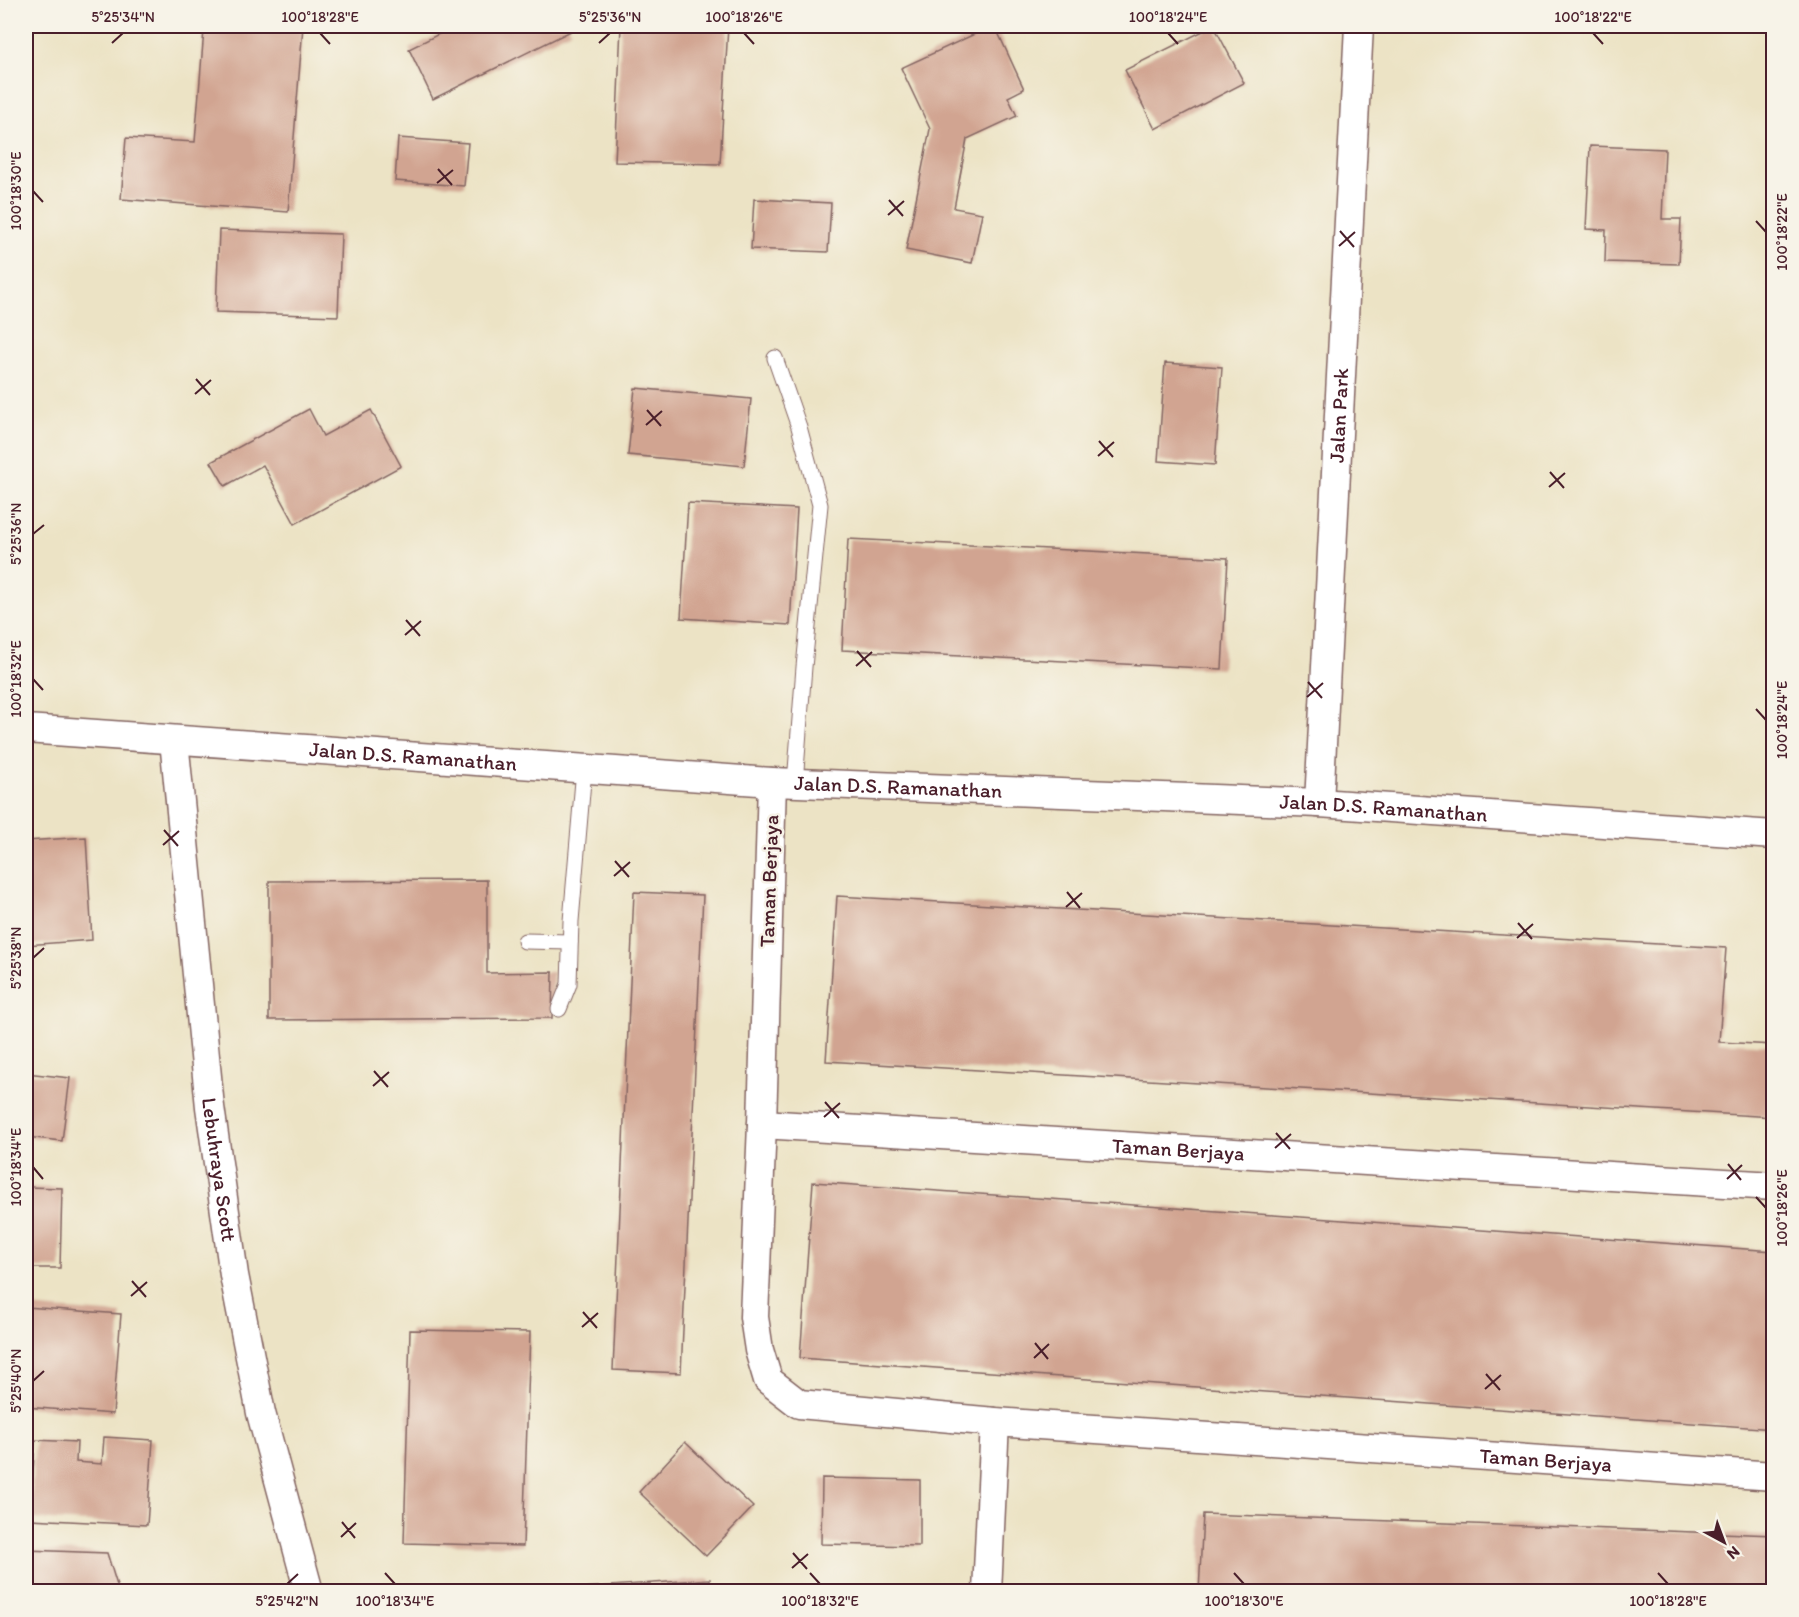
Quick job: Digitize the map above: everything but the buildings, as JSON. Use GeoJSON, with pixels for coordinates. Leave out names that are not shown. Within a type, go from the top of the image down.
{"type":"FeatureCollection","features":[{"type":"Feature","properties":{"kind":"street","name":"Jalan Park"},"geometry":{"type":"LineString","coordinates":[[1319,804],[1359,26]]}},
{"type":"Feature","properties":{"kind":"street","name":"Jalan D.S. Ramanathan"},"geometry":{"type":"LineString","coordinates":[[26,729],[784,782],[1319,804],[1773,835]]}},
{"type":"Feature","properties":{"kind":"street","name":"Lebuhraya Scott"},"geometry":{"type":"LineString","coordinates":[[174,740],[210,1107],[234,1275],[261,1413],[309,1592]]}},
{"type":"Feature","properties":{"kind":"street","name":"Taman Berjaya"},"geometry":{"type":"LineString","coordinates":[[784,782],[762,1124],[754,1317],[759,1350],[768,1380],[799,1404],[995,1422],[1773,1476]]}},
{"type":"Feature","properties":{"kind":"street","name":"Taman Berjaya"},"geometry":{"type":"LineString","coordinates":[[762,1124],[1773,1186]]}},
{"type":"Feature","properties":{"kind":"street"},"geometry":{"type":"LineString","coordinates":[[987,1592],[995,1422]]}},
{"type":"Feature","properties":{"kind":"lane"},"geometry":{"type":"LineString","coordinates":[[775,358],[799,426],[820,505],[804,667],[784,782]]}},
{"type":"Feature","properties":{"kind":"lane"},"geometry":{"type":"LineString","coordinates":[[559,1010],[569,984],[570,942],[584,769]]}},
{"type":"Feature","properties":{"kind":"lane"},"geometry":{"type":"LineString","coordinates":[[525,941],[570,942]]}}]}
